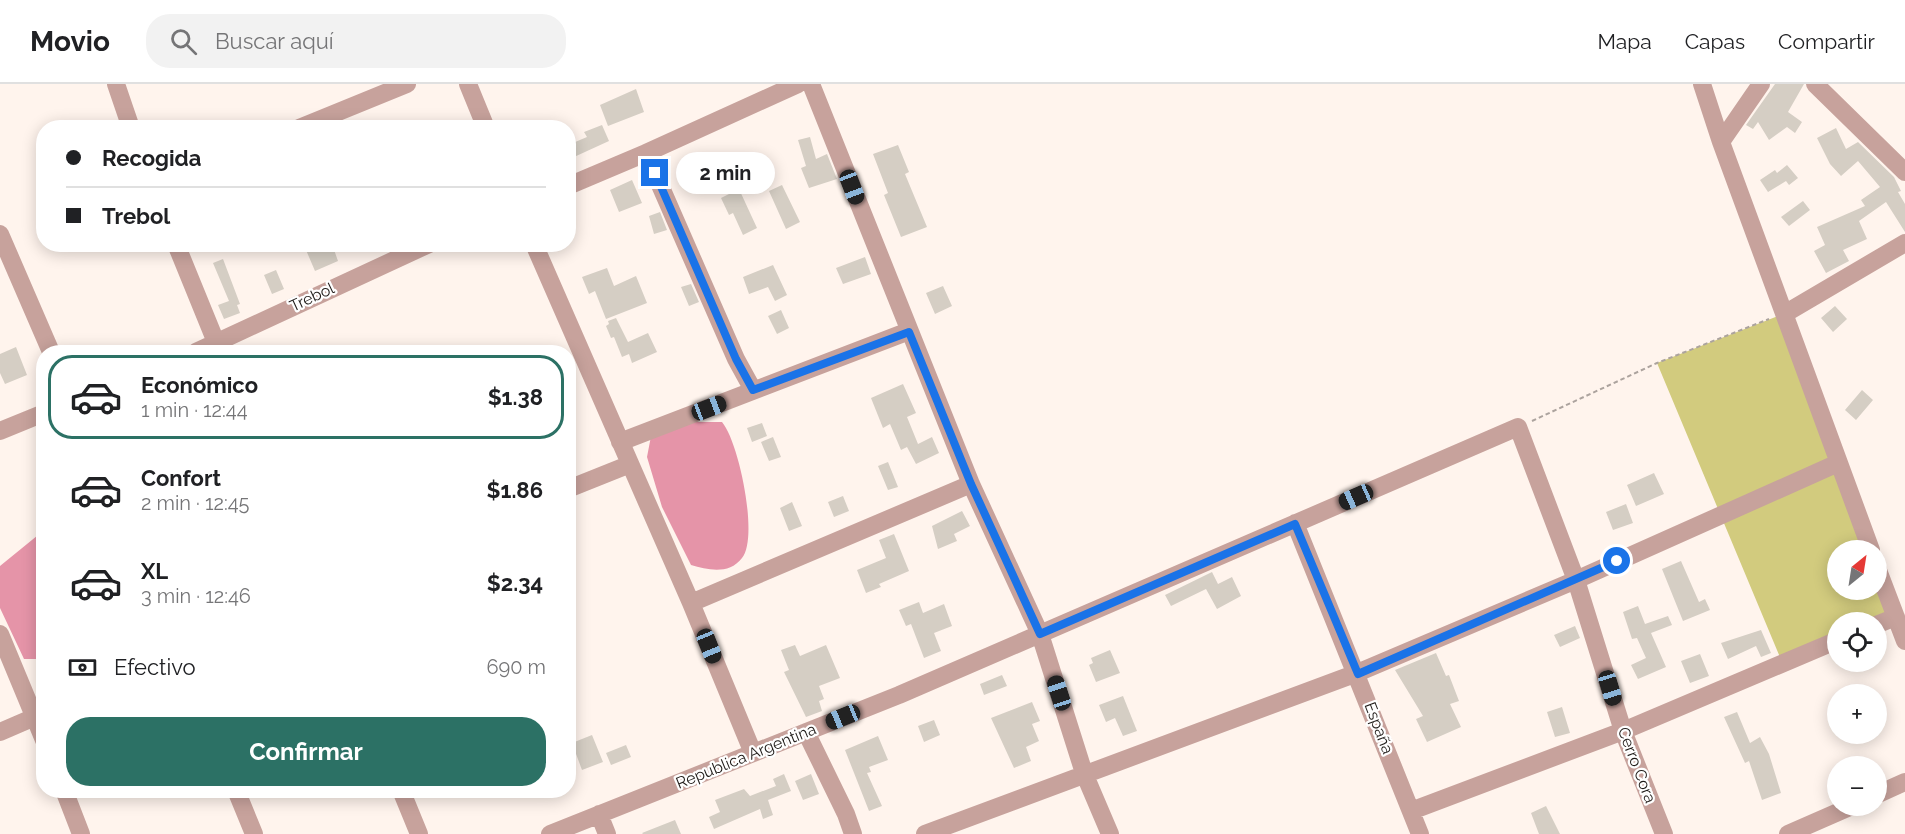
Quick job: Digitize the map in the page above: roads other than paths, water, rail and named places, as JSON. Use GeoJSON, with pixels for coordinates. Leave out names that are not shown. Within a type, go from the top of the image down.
{"type":"FeatureCollection","features":[{"type":"Feature","properties":{"kind":"street"},"geometry":{"type":"LineString","coordinates":[[116,84],[128,120]]}},
{"type":"Feature","properties":{"kind":"street"},"geometry":{"type":"LineString","coordinates":[[319,120],[407,84]]}},
{"type":"Feature","properties":{"kind":"street"},"geometry":{"type":"LineString","coordinates":[[468,84],[483,120]]}},
{"type":"Feature","properties":{"kind":"street"},"geometry":{"type":"LineString","coordinates":[[576,183],[798,84]]}},
{"type":"Feature","properties":{"kind":"street"},"geometry":{"type":"LineString","coordinates":[[811,84],[971,484],[1040,634],[1084,773],[1110,834]]}},
{"type":"Feature","properties":{"kind":"street"},"geometry":{"type":"LineString","coordinates":[[1702,84],[1721,142],[1786,313],[1867,540]]}},
{"type":"Feature","properties":{"kind":"street"},"geometry":{"type":"LineString","coordinates":[[1721,142],[1761,84]]}},
{"type":"Feature","properties":{"kind":"street"},"geometry":{"type":"LineString","coordinates":[[1815,84],[1905,172]]}},
{"type":"Feature","properties":{"kind":"street"},"geometry":{"type":"LineString","coordinates":[[646,153],[736,359],[753,390]]}},
{"type":"Feature","properties":{"kind":"street"},"geometry":{"type":"LineString","coordinates":[[0,234],[48,345]]}},
{"type":"Feature","properties":{"kind":"street"},"geometry":{"type":"LineString","coordinates":[[1786,313],[1905,243]]}},
{"type":"Feature","properties":{"kind":"street"},"geometry":{"type":"LineString","coordinates":[[179,252],[216,345]]}},
{"type":"Feature","properties":{"kind":"street","name":"Trebol"},"geometry":{"type":"LineString","coordinates":[[225,345],[279,312],[411,252]]}},
{"type":"Feature","properties":{"kind":"street"},"geometry":{"type":"LineString","coordinates":[[537,252],[628,465],[691,603],[753,753]]}},
{"type":"Feature","properties":{"kind":"street"},"geometry":{"type":"LineString","coordinates":[[620,442],[909,332]]}},
{"type":"Feature","properties":{"kind":"street"},"geometry":{"type":"LineString","coordinates":[[0,430],[36,416]]}},
{"type":"Feature","properties":{"kind":"street","name":"Republica Argentina"},"geometry":{"type":"LineString","coordinates":[[550,834],[806,732],[1040,634],[1518,427]]}},
{"type":"Feature","properties":{"kind":"street","name":"Cerro Cora"},"geometry":{"type":"LineString","coordinates":[[1518,427],[1576,580],[1623,731],[1664,834]]}},
{"type":"Feature","properties":{"kind":"street"},"geometry":{"type":"LineString","coordinates":[[925,834],[1084,773],[1358,674],[1838,463]]}},
{"type":"Feature","properties":{"kind":"street"},"geometry":{"type":"LineString","coordinates":[[576,486],[628,465]]}},
{"type":"Feature","properties":{"kind":"street"},"geometry":{"type":"LineString","coordinates":[[691,603],[971,484]]}},
{"type":"Feature","properties":{"kind":"street","name":"España"},"geometry":{"type":"LineString","coordinates":[[1295,524],[1358,674],[1420,834]]}},
{"type":"Feature","properties":{"kind":"street"},"geometry":{"type":"LineString","coordinates":[[1887,594],[1905,641]]}},
{"type":"Feature","properties":{"kind":"street"},"geometry":{"type":"LineString","coordinates":[[1887,621],[1896,617]]}},
{"type":"Feature","properties":{"kind":"street"},"geometry":{"type":"LineString","coordinates":[[0,634],[36,709]]}},
{"type":"Feature","properties":{"kind":"street"},"geometry":{"type":"LineString","coordinates":[[1411,811],[1623,731],[1827,645]]}},
{"type":"Feature","properties":{"kind":"street"},"geometry":{"type":"LineString","coordinates":[[0,732],[36,716]]}},
{"type":"Feature","properties":{"kind":"street"},"geometry":{"type":"LineString","coordinates":[[806,732],[846,814],[853,834]]}},
{"type":"Feature","properties":{"kind":"street"},"geometry":{"type":"LineString","coordinates":[[1887,790],[1905,782]]}},
{"type":"Feature","properties":{"kind":"street"},"geometry":{"type":"LineString","coordinates":[[67,798],[81,834]]}},
{"type":"Feature","properties":{"kind":"street"},"geometry":{"type":"LineString","coordinates":[[239,798],[254,834]]}},
{"type":"Feature","properties":{"kind":"street"},"geometry":{"type":"LineString","coordinates":[[405,798],[419,834]]}},
{"type":"Feature","properties":{"kind":"street"},"geometry":{"type":"LineString","coordinates":[[599,814],[607,834]]}},
{"type":"Feature","properties":{"kind":"street"},"geometry":{"type":"LineString","coordinates":[[1788,834],[1829,816]]}}]}
